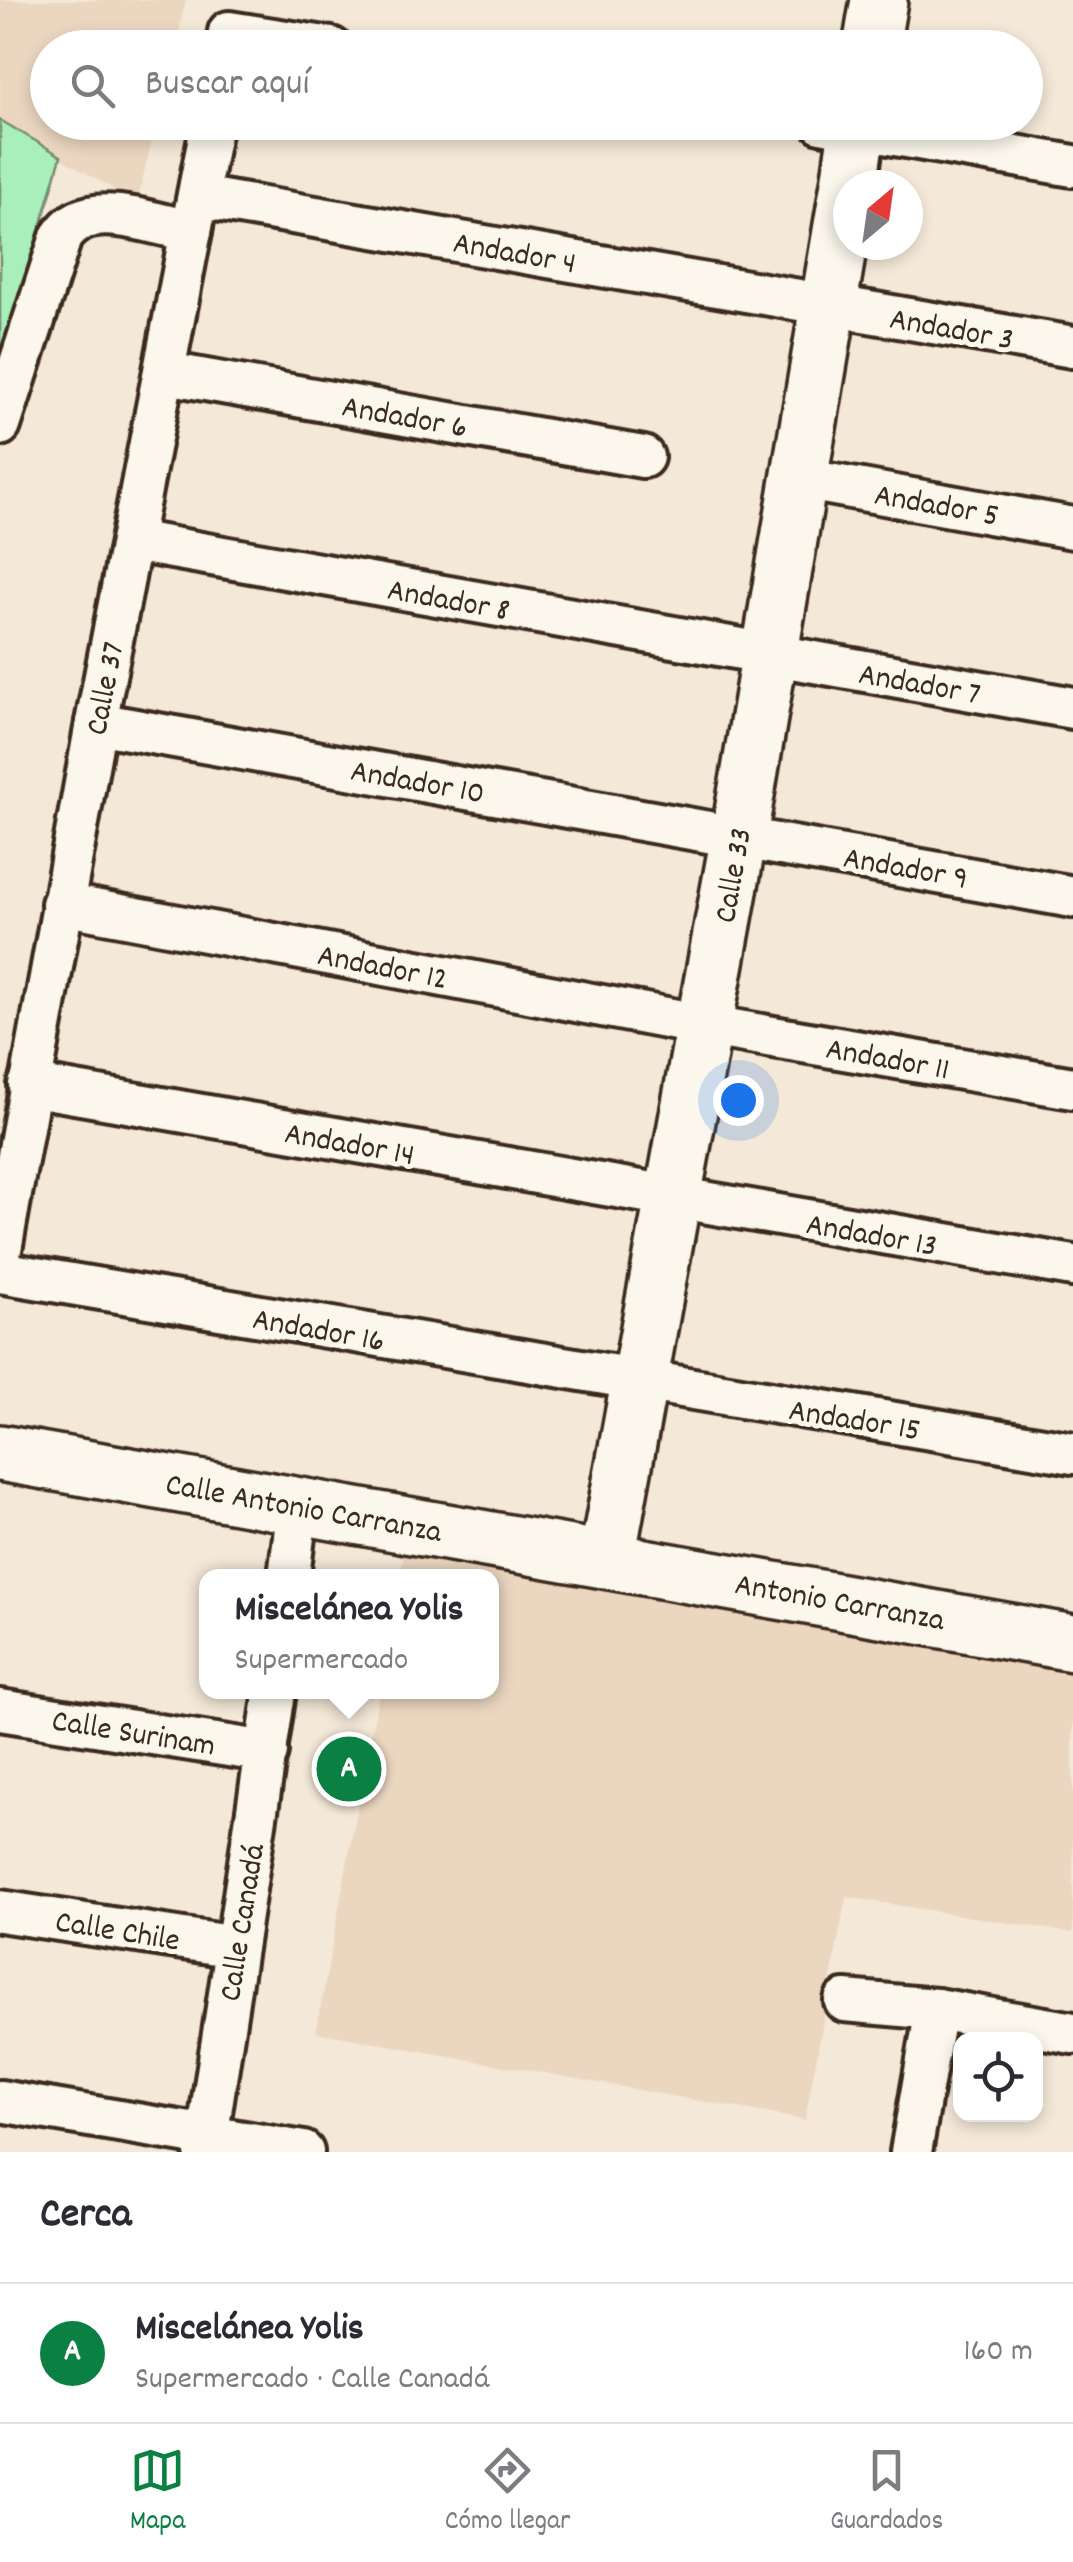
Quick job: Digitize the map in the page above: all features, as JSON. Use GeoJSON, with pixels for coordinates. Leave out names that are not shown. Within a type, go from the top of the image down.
{"type":"FeatureCollection","features":[{"type":"Feature","properties":{"kind":"street"},"geometry":{"type":"LineString","coordinates":[[873,30],[879,0]]}},
{"type":"Feature","properties":{"kind":"street","name":"Calle 37"},"geometry":{"type":"LineString","coordinates":[[0,1254],[62,904],[209,140]]}},
{"type":"Feature","properties":{"kind":"street","name":"Calle 33"},"geometry":{"type":"LineString","coordinates":[[846,140],[847,170]]}},
{"type":"Feature","properties":{"kind":"street"},"geometry":{"type":"LineString","coordinates":[[932,140],[1073,166]]}},
{"type":"Feature","properties":{"kind":"street","name":"Andador 4"},"geometry":{"type":"LineString","coordinates":[[0,426],[61,237],[72,220],[89,213],[195,214],[832,306]]}},
{"type":"Feature","properties":{"kind":"street","name":"Calle 33"},"geometry":{"type":"LineString","coordinates":[[607,1558],[739,836],[766,656],[838,260]]}},
{"type":"Feature","properties":{"kind":"street","name":"Andador 3"},"geometry":{"type":"LineString","coordinates":[[832,306],[1073,347]]}},
{"type":"Feature","properties":{"kind":"street","name":"Andador 6"},"geometry":{"type":"LineString","coordinates":[[166,373],[643,458]]}},
{"type":"Feature","properties":{"kind":"street","name":"Andador 5"},"geometry":{"type":"LineString","coordinates":[[801,478],[1073,528]]}},
{"type":"Feature","properties":{"kind":"street","name":"Andador 8"},"geometry":{"type":"LineString","coordinates":[[132,541],[766,656]]}},
{"type":"Feature","properties":{"kind":"street","name":"Andador 7"},"geometry":{"type":"LineString","coordinates":[[766,656],[1073,708]]}},
{"type":"Feature","properties":{"kind":"street","name":"Andador 10"},"geometry":{"type":"LineString","coordinates":[[96,723],[739,836]]}},
{"type":"Feature","properties":{"kind":"street","name":"Andador 9"},"geometry":{"type":"LineString","coordinates":[[739,836],[1073,896]]}},
{"type":"Feature","properties":{"kind":"street","name":"Andador 12"},"geometry":{"type":"LineString","coordinates":[[62,904],[703,1025]]}},
{"type":"Feature","properties":{"kind":"street","name":"Andador 11"},"geometry":{"type":"LineString","coordinates":[[703,1025],[1073,1088]]}},
{"type":"Feature","properties":{"kind":"street","name":"Andador 14"},"geometry":{"type":"LineString","coordinates":[[29,1085],[671,1199]]}},
{"type":"Feature","properties":{"kind":"street","name":"Andador 13"},"geometry":{"type":"LineString","coordinates":[[671,1199],[1073,1266]]}},
{"type":"Feature","properties":{"kind":"street","name":"Andador 16"},"geometry":{"type":"LineString","coordinates":[[0,1272],[637,1383]]}},
{"type":"Feature","properties":{"kind":"street","name":"Andador 15"},"geometry":{"type":"LineString","coordinates":[[637,1383],[1073,1454]]}},
{"type":"Feature","properties":{"kind":"street","name":"Calle Antonio Carranza"},"geometry":{"type":"LineString","coordinates":[[0,1453],[607,1558]]}},
{"type":"Feature","properties":{"kind":"street"},"geometry":{"type":"LineString","coordinates":[[290,1569],[298,1505]]}},
{"type":"Feature","properties":{"kind":"street","name":"Antonio Carranza"},"geometry":{"type":"LineString","coordinates":[[607,1558],[1073,1643]]}},
{"type":"Feature","properties":{"kind":"street","name":"Calle Canadá"},"geometry":{"type":"LineString","coordinates":[[206,2144],[274,1699]]}},
{"type":"Feature","properties":{"kind":"street","name":"Calle Surinam"},"geometry":{"type":"LineString","coordinates":[[0,1710],[267,1752]]}},
{"type":"Feature","properties":{"kind":"street","name":"Calle Chile"},"geometry":{"type":"LineString","coordinates":[[0,1911],[236,1947]]}},
{"type":"Feature","properties":{"kind":"street"},"geometry":{"type":"LineString","coordinates":[[845,2001],[936,2009],[1073,2032]]}},
{"type":"Feature","properties":{"kind":"street"},"geometry":{"type":"LineString","coordinates":[[911,2152],[936,2009]]}},
{"type":"Feature","properties":{"kind":"street"},"geometry":{"type":"LineString","coordinates":[[0,2101],[206,2144],[303,2152]]}},
{"type":"Feature","properties":{"kind":"shaded area"},"geometry":{"type":"Polygon","coordinates":[[[0,0],[186,0],[179,30],[30,30],[30,140],[0,122],[0,0]]]}},
{"type":"Feature","properties":{"kind":"shaded area"},"geometry":{"type":"Polygon","coordinates":[[[30,140],[152,140],[137,203],[30,140]]]}},
{"type":"Feature","properties":{"kind":"shaded area"},"geometry":{"type":"Polygon","coordinates":[[[406,1547],[1073,1670],[1073,1933],[846,1897],[805,2120],[316,2032],[378,1699],[499,1699],[499,1569],[401,1569],[406,1547]]]}},
{"type":"Feature","properties":{"kind":"green space"},"geometry":{"type":"Polygon","coordinates":[[[0,120],[61,156],[0,373],[0,120]]]}},
{"type":"Feature","properties":{"kind":"place","name":"Miscelánea Yolis"},"geometry":{"type":"Point","coordinates":[349,1769]}}]}
